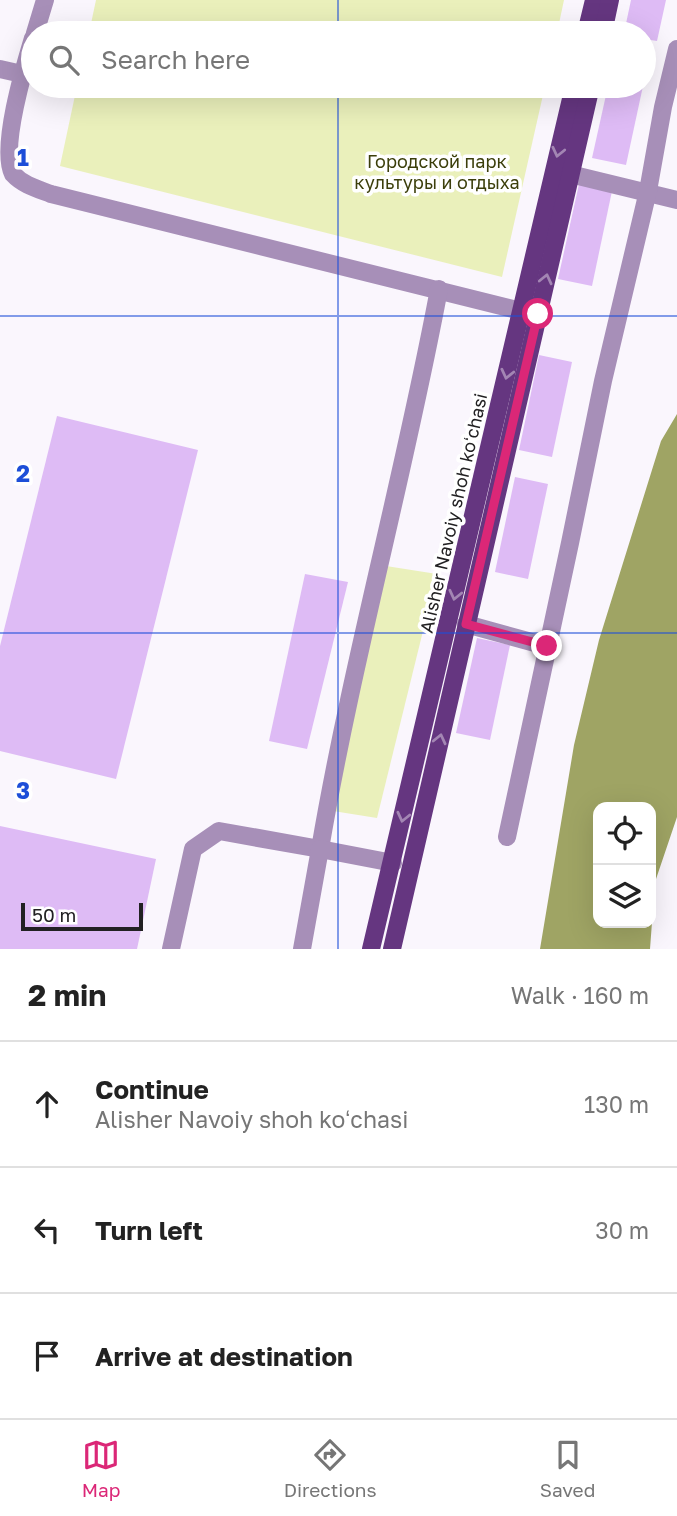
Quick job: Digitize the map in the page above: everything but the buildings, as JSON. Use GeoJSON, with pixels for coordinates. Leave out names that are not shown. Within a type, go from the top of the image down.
{"type":"FeatureCollection","features":[{"type":"Feature","properties":{"kind":"main road"},"geometry":{"type":"LineString","coordinates":[[589,21],[594,0]]}},
{"type":"Feature","properties":{"kind":"main road"},"geometry":{"type":"LineString","coordinates":[[606,21],[610,0]]}},
{"type":"Feature","properties":{"kind":"main road","name":"Alisher Navoiy shoh koʻchasi"},"geometry":{"type":"LineString","coordinates":[[392,949],[466,624],[572,98]]}},
{"type":"Feature","properties":{"kind":"main road","name":"Alisher Navoiy shoh koʻchasi"},"geometry":{"type":"LineString","coordinates":[[371,949],[530,312],[570,174],[588,98]]}},
{"type":"Feature","properties":{"kind":"street"},"geometry":{"type":"LineString","coordinates":[[39,21],[46,0]]}},
{"type":"Feature","properties":{"kind":"street"},"geometry":{"type":"LineString","coordinates":[[507,837],[677,49]]}},
{"type":"Feature","properties":{"kind":"street"},"geometry":{"type":"LineString","coordinates":[[0,69],[21,74]]}},
{"type":"Feature","properties":{"kind":"street"},"geometry":{"type":"LineString","coordinates":[[21,78],[4,138],[5,157],[12,174],[31,187],[530,312]]}},
{"type":"Feature","properties":{"kind":"street"},"geometry":{"type":"LineString","coordinates":[[570,174],[677,200]]}},
{"type":"Feature","properties":{"kind":"street"},"geometry":{"type":"LineString","coordinates":[[302,949],[370,607],[424,373],[439,289]]}},
{"type":"Feature","properties":{"kind":"street"},"geometry":{"type":"LineString","coordinates":[[466,624],[547,646]]}},
{"type":"Feature","properties":{"kind":"street"},"geometry":{"type":"LineString","coordinates":[[171,949],[193,849],[219,831],[393,863]]}},
{"type":"Feature","properties":{"kind":"green space"},"geometry":{"type":"Polygon","coordinates":[[[96,0],[564,0],[560,21],[92,21],[96,0]]]}},
{"type":"Feature","properties":{"kind":"green space","name":"Городской парк культуры и отдыха"},"geometry":{"type":"Polygon","coordinates":[[[74,98],[542,98],[502,277],[60,166],[74,98]]]}},
{"type":"Feature","properties":{"kind":"green space"},"geometry":{"type":"Polygon","coordinates":[[[386,566],[437,574],[377,818],[333,811],[386,566]]]}},
{"type":"Feature","properties":{"kind":"shaded area"},"geometry":{"type":"Polygon","coordinates":[[[677,414],[677,817],[656,879],[656,802],[593,802],[593,928],[652,928],[650,949],[540,949],[574,745],[599,640],[661,441],[677,414]]]}},
{"type":"Feature","properties":{"kind":"route"},"geometry":{"type":"LineString","coordinates":[[538,314],[466,624],[547,646]]}}]}
